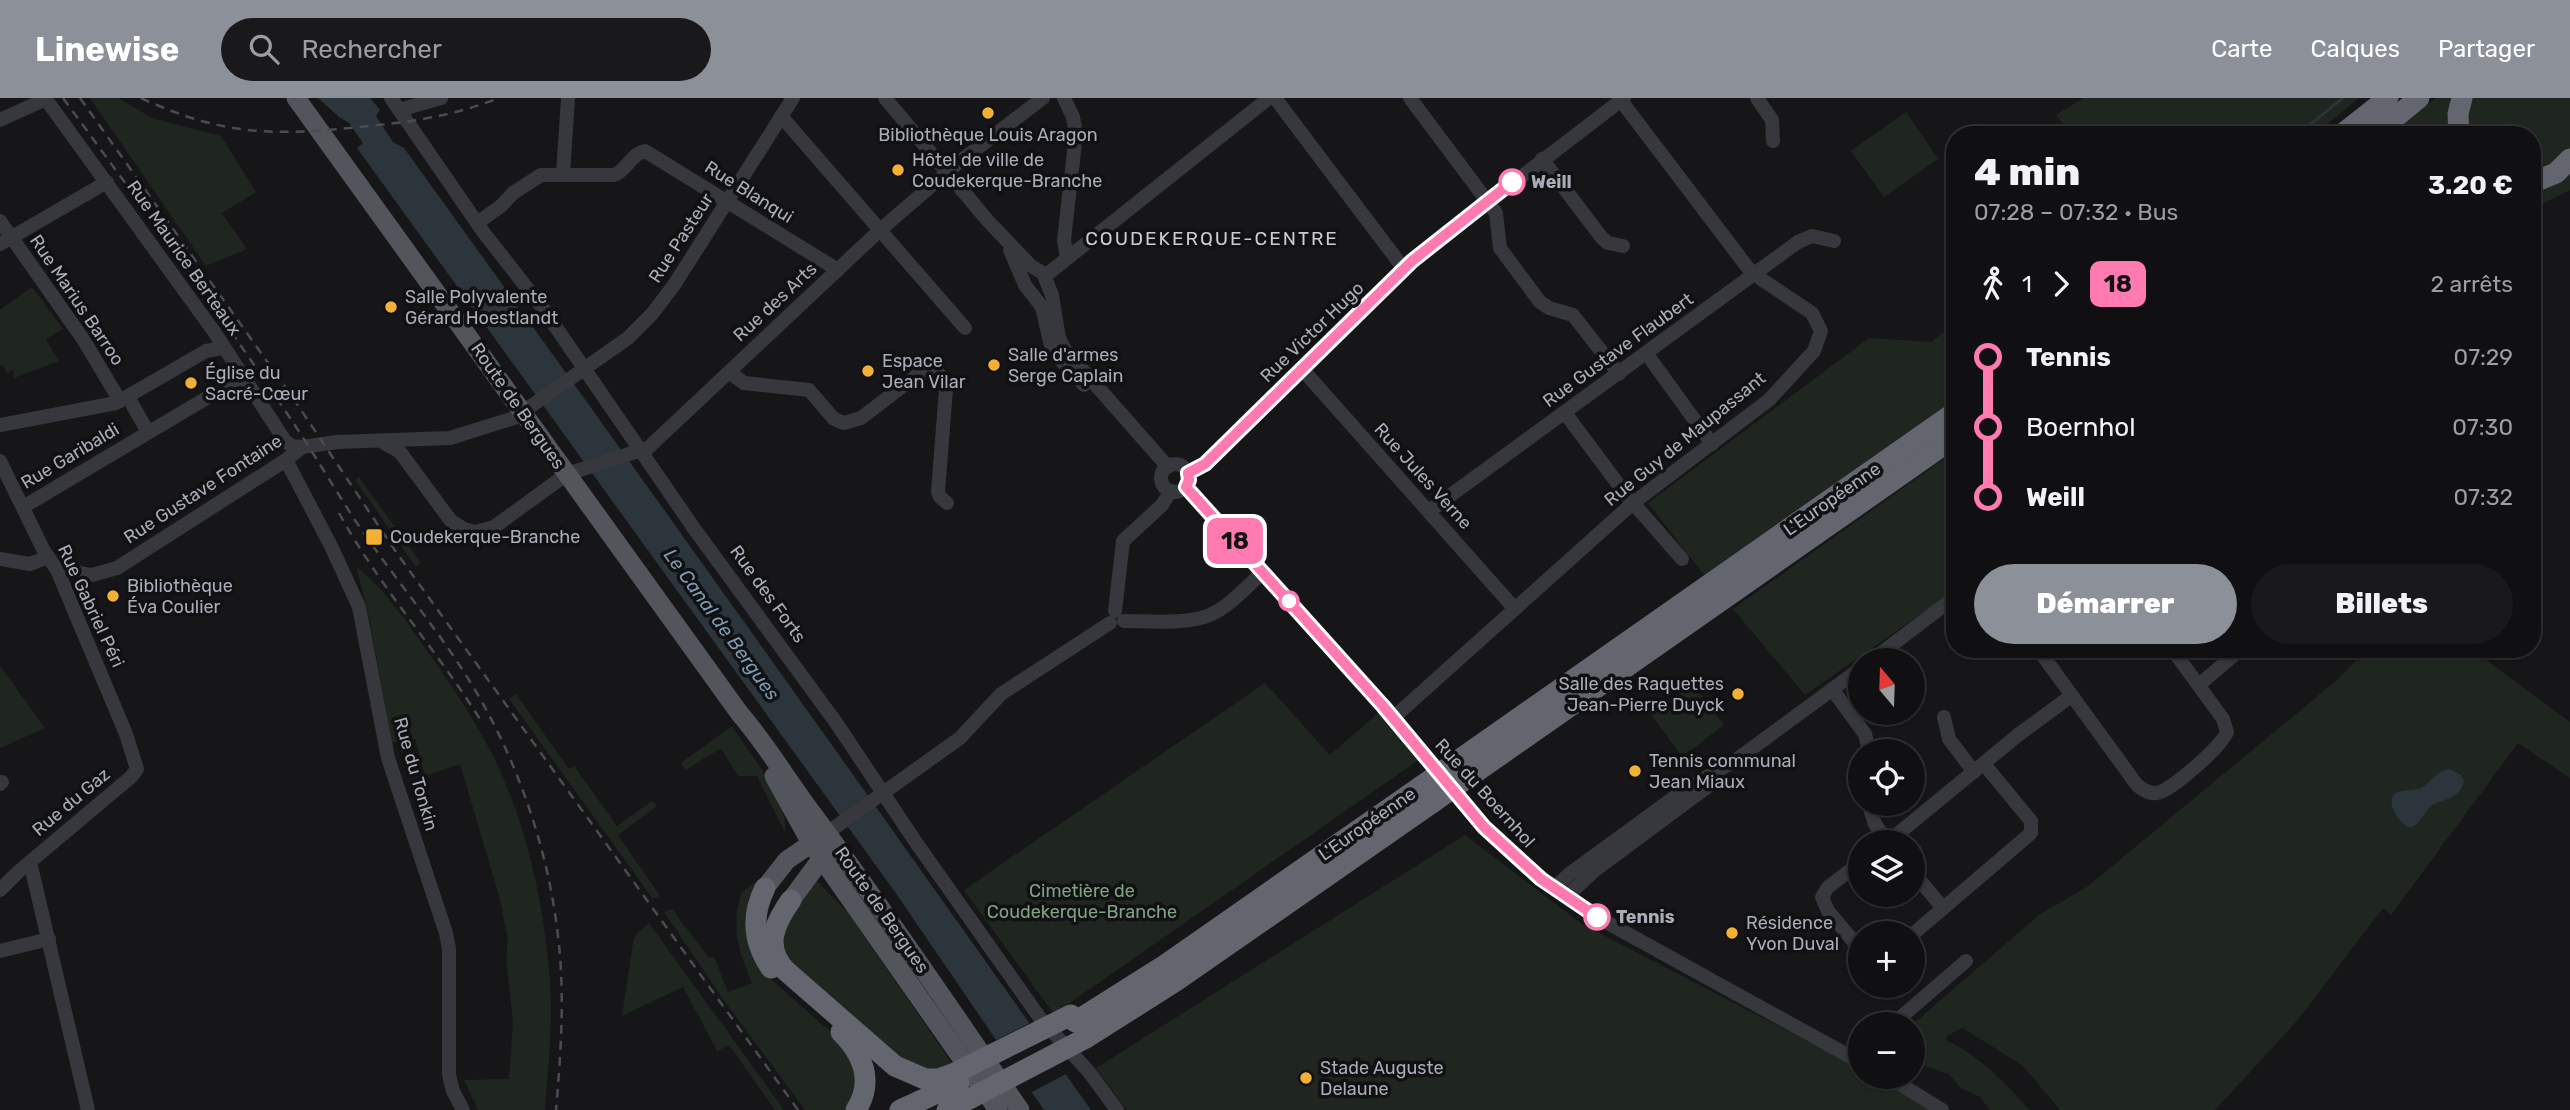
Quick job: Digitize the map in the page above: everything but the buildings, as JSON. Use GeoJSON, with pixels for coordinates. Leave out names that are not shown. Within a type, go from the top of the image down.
{"type":"FeatureCollection","features":[{"type":"Feature","properties":{"kind":"highway"},"geometry":{"type":"LineString","coordinates":[[2352,126],[2388,98]]}},
{"type":"Feature","properties":{"kind":"highway"},"geometry":{"type":"LineString","coordinates":[[2385,126],[2420,98]]}},
{"type":"Feature","properties":{"kind":"highway"},"geometry":{"type":"LineString","coordinates":[[2459,126],[2462,98]]}},
{"type":"Feature","properties":{"kind":"highway"},"geometry":{"type":"LineString","coordinates":[[2541,179],[2556,173],[2570,159]]}},
{"type":"Feature","properties":{"kind":"highway"},"geometry":{"type":"LineString","coordinates":[[2541,188],[2570,171]]}},
{"type":"Feature","properties":{"kind":"highway","name":"L'Européenne"},"geometry":{"type":"LineString","coordinates":[[1081,1031],[1122,993],[1426,795],[1946,419]]}},
{"type":"Feature","properties":{"kind":"highway","name":"L'Européenne"},"geometry":{"type":"LineString","coordinates":[[1470,764],[1946,443]]}},
{"type":"Feature","properties":{"kind":"highway","name":"L'Européenne"},"geometry":{"type":"LineString","coordinates":[[947,1110],[1081,1031],[1150,999],[1251,930],[1426,795]]}},
{"type":"Feature","properties":{"kind":"highway"},"geometry":{"type":"LineString","coordinates":[[765,888],[758,902],[755,919],[760,949],[776,975],[844,1035],[857,1051],[864,1065],[866,1080],[863,1097],[856,1110]]}},
{"type":"Feature","properties":{"kind":"highway"},"geometry":{"type":"LineString","coordinates":[[791,900],[773,932],[774,949],[779,962],[895,1066],[926,1079],[939,1079],[972,1097],[1081,1031]]}},
{"type":"Feature","properties":{"kind":"highway","name":"L'Européenne"},"geometry":{"type":"LineString","coordinates":[[900,1110],[972,1097]]}},
{"type":"Feature","properties":{"kind":"main road","name":"Route de Bergues"},"geometry":{"type":"LineString","coordinates":[[296,98],[576,472],[638,569],[825,840],[1020,1110]]}},
{"type":"Feature","properties":{"kind":"main road","name":"Route de Bergues"},"geometry":{"type":"LineString","coordinates":[[825,840],[972,1097]]}},
{"type":"Feature","properties":{"kind":"main road"},"geometry":{"type":"LineString","coordinates":[[765,888],[785,862],[825,840]]}},
{"type":"Feature","properties":{"kind":"main road"},"geometry":{"type":"LineString","coordinates":[[791,900],[825,840]]}},
{"type":"Feature","properties":{"kind":"street"},"geometry":{"type":"LineString","coordinates":[[0,120],[46,98]]}},
{"type":"Feature","properties":{"kind":"street","name":"Rue Maurice Berteaux"},"geometry":{"type":"LineString","coordinates":[[46,98],[223,348],[287,454]]}},
{"type":"Feature","properties":{"kind":"street"},"geometry":{"type":"LineString","coordinates":[[395,104],[441,98]]}},
{"type":"Feature","properties":{"kind":"street"},"geometry":{"type":"LineString","coordinates":[[477,223],[538,176],[563,174],[568,98]]}},
{"type":"Feature","properties":{"kind":"street","name":"Rue Pasteur"},"geometry":{"type":"LineString","coordinates":[[529,409],[628,338],[652,314],[674,285],[793,98]]}},
{"type":"Feature","properties":{"kind":"street"},"geometry":{"type":"LineString","coordinates":[[874,98],[931,164],[946,173]]}},
{"type":"Feature","properties":{"kind":"street"},"geometry":{"type":"LineString","coordinates":[[886,98],[1012,254],[1052,299],[1061,344],[1168,467]]}},
{"type":"Feature","properties":{"kind":"street","name":"Rue des Arts"},"geometry":{"type":"LineString","coordinates":[[634,454],[651,446],[880,230],[946,173],[1043,98]]}},
{"type":"Feature","properties":{"kind":"street"},"geometry":{"type":"LineString","coordinates":[[1064,98],[1073,117],[1076,134],[1064,240],[1067,258]]}},
{"type":"Feature","properties":{"kind":"street"},"geometry":{"type":"LineString","coordinates":[[1036,279],[1067,258],[1269,98]]}},
{"type":"Feature","properties":{"kind":"street"},"geometry":{"type":"LineString","coordinates":[[1275,98],[1404,269]]}},
{"type":"Feature","properties":{"kind":"street"},"geometry":{"type":"LineString","coordinates":[[1410,98],[1489,203],[1498,218],[1500,247],[1540,302],[1546,307],[1573,315],[1619,374]]}},
{"type":"Feature","properties":{"kind":"street"},"geometry":{"type":"LineString","coordinates":[[1758,98],[1772,120],[1773,141]]}},
{"type":"Feature","properties":{"kind":"street","name":"Rue Victor Hugo"},"geometry":{"type":"LineString","coordinates":[[1187,480],[1404,269],[1465,220],[1604,121],[1625,100]]}},
{"type":"Feature","properties":{"kind":"street","name":"Rue Guy de Maupassant"},"geometry":{"type":"LineString","coordinates":[[1393,718],[1633,503],[1769,400],[1812,354],[1820,340],[1819,323],[1809,310],[1755,274],[1625,100]]}},
{"type":"Feature","properties":{"kind":"street","name":"Rue des Forts"},"geometry":{"type":"LineString","coordinates":[[395,104],[477,223],[537,301],[580,373],[634,454],[837,724],[879,797],[915,841],[1040,1017],[1089,1072],[1117,1110]]}},
{"type":"Feature","properties":{"kind":"street"},"geometry":{"type":"LineString","coordinates":[[781,116],[965,328]]}},
{"type":"Feature","properties":{"kind":"street","name":"Rue Blanqui"},"geometry":{"type":"LineString","coordinates":[[563,174],[614,175],[624,169],[638,153],[645,151],[838,270]]}},
{"type":"Feature","properties":{"kind":"street"},"geometry":{"type":"LineString","coordinates":[[1544,162],[1602,239],[1623,246]]}},
{"type":"Feature","properties":{"kind":"street"},"geometry":{"type":"LineString","coordinates":[[6,241],[107,183]]}},
{"type":"Feature","properties":{"kind":"street","name":"Rue Marius Barroo"},"geometry":{"type":"LineString","coordinates":[[0,221],[6,241],[83,340],[124,399],[142,436]]}},
{"type":"Feature","properties":{"kind":"street","name":"Rue Gustave Flaubert"},"geometry":{"type":"LineString","coordinates":[[1429,511],[1808,237],[1816,236],[1834,241]]}},
{"type":"Feature","properties":{"kind":"street"},"geometry":{"type":"LineString","coordinates":[[0,425],[124,399],[206,351],[223,348]]}},
{"type":"Feature","properties":{"kind":"street"},"geometry":{"type":"LineString","coordinates":[[1646,353],[1712,444]]}},
{"type":"Feature","properties":{"kind":"street","name":"Rue Jules Verne"},"geometry":{"type":"LineString","coordinates":[[1302,369],[1515,609]]}},
{"type":"Feature","properties":{"kind":"street"},"geometry":{"type":"LineString","coordinates":[[729,373],[747,384],[809,390],[839,422],[848,423],[858,420],[918,374],[934,372],[943,377],[946,386],[938,492],[940,498],[947,503]]}},
{"type":"Feature","properties":{"kind":"street","name":"Rue Garibaldi"},"geometry":{"type":"LineString","coordinates":[[23,507],[242,377]]}},
{"type":"Feature","properties":{"kind":"street","name":"Rue Gustave Fontaine"},"geometry":{"type":"LineString","coordinates":[[57,570],[87,575],[110,571],[287,454],[302,447],[337,442],[456,437],[529,409]]}},
{"type":"Feature","properties":{"kind":"street"},"geometry":{"type":"LineString","coordinates":[[1565,412],[1633,503],[1682,559]]}},
{"type":"Feature","properties":{"kind":"street"},"geometry":{"type":"LineString","coordinates":[[410,464],[406,454],[407,447],[415,439]]}},
{"type":"Feature","properties":{"kind":"street"},"geometry":{"type":"LineString","coordinates":[[378,440],[395,447],[451,521],[471,531],[483,531],[497,525],[576,472],[634,454]]}},
{"type":"Feature","properties":{"kind":"street","name":"Rue du Tonkin"},"geometry":{"type":"LineString","coordinates":[[287,454],[359,607],[388,758],[447,938],[449,1075],[453,1091],[463,1110]]}},
{"type":"Feature","properties":{"kind":"street","name":"Rue Gabriel Péri"},"geometry":{"type":"LineString","coordinates":[[0,460],[57,570],[126,734],[136,772]]}},
{"type":"Feature","properties":{"kind":"street"},"geometry":{"type":"LineString","coordinates":[[1180,465],[1187,480],[1179,491],[1171,491],[1165,487],[1162,480],[1168,467],[1180,465]]}},
{"type":"Feature","properties":{"kind":"street","name":"Rue du Boernhol"},"geometry":{"type":"LineString","coordinates":[[1187,480],[1484,827],[1516,858],[1560,893],[1597,917],[1848,1052]]}},
{"type":"Feature","properties":{"kind":"street"},"geometry":{"type":"LineString","coordinates":[[1117,618],[1123,541],[1162,505],[1171,491]]}},
{"type":"Feature","properties":{"kind":"street"},"geometry":{"type":"LineString","coordinates":[[0,559],[30,564],[48,557]]}},
{"type":"Feature","properties":{"kind":"street"},"geometry":{"type":"LineString","coordinates":[[825,840],[960,738],[999,696],[1117,618],[1191,619],[1207,616],[1225,606],[1263,572]]}},
{"type":"Feature","properties":{"kind":"street"},"geometry":{"type":"LineString","coordinates":[[1888,648],[1946,604]]}},
{"type":"Feature","properties":{"kind":"street"},"geometry":{"type":"LineString","coordinates":[[1931,616],[1946,607]]}},
{"type":"Feature","properties":{"kind":"street"},"geometry":{"type":"LineString","coordinates":[[2044,658],[2137,785],[2153,793],[2165,790],[2195,766],[2221,743],[2227,729],[2224,719],[2179,658]]}},
{"type":"Feature","properties":{"kind":"street"},"geometry":{"type":"LineString","coordinates":[[2199,685],[2230,658]]}},
{"type":"Feature","properties":{"kind":"street"},"geometry":{"type":"LineString","coordinates":[[1560,893],[1568,875],[1678,795],[1736,760],[1848,677]]}},
{"type":"Feature","properties":{"kind":"street"},"geometry":{"type":"LineString","coordinates":[[1832,689],[1867,739]]}},
{"type":"Feature","properties":{"kind":"street"},"geometry":{"type":"LineString","coordinates":[[1903,830],[2071,696]]}},
{"type":"Feature","properties":{"kind":"street"},"geometry":{"type":"LineString","coordinates":[[1925,924],[2026,838],[2032,827],[2028,817],[1949,739],[1944,717]]}},
{"type":"Feature","properties":{"kind":"street","name":"Rue du Gaz"},"geometry":{"type":"LineString","coordinates":[[2,885],[136,772]]}},
{"type":"Feature","properties":{"kind":"street"},"geometry":{"type":"LineString","coordinates":[[30,862],[88,1110]]}},
{"type":"Feature","properties":{"kind":"street"},"geometry":{"type":"LineString","coordinates":[[1848,872],[1822,894],[1826,908],[1848,935]]}},
{"type":"Feature","properties":{"kind":"street"},"geometry":{"type":"LineString","coordinates":[[1925,886],[1943,908]]}},
{"type":"Feature","properties":{"kind":"street"},"geometry":{"type":"LineString","coordinates":[[0,951],[49,939]]}},
{"type":"Feature","properties":{"kind":"street"},"geometry":{"type":"LineString","coordinates":[[1907,1012],[1966,961]]}},
{"type":"Feature","properties":{"kind":"street"},"geometry":{"type":"LineString","coordinates":[[1908,1089],[1942,1110]]}},
{"type":"Feature","properties":{"kind":"green space"},"geometry":{"type":"Polygon","coordinates":[[[90,98],[118,98],[152,118],[221,136],[256,192],[222,213],[247,249],[206,266],[90,98]]]}},
{"type":"Feature","properties":{"kind":"green space"},"geometry":{"type":"Polygon","coordinates":[[[2083,98],[2359,98],[2325,126],[2065,126],[2056,115],[2083,98]]]}},
{"type":"Feature","properties":{"kind":"green space"},"geometry":{"type":"Polygon","coordinates":[[[2436,98],[2570,98],[2570,190],[2541,204],[2541,126],[2399,126],[2436,98]]]}},
{"type":"Feature","properties":{"kind":"green space"},"geometry":{"type":"Polygon","coordinates":[[[1906,112],[1938,159],[1884,197],[1851,151],[1906,112]]]}},
{"type":"Feature","properties":{"kind":"green space"},"geometry":{"type":"Polygon","coordinates":[[[32,287],[63,329],[46,339],[59,361],[14,378],[13,370],[7,373],[3,365],[0,365],[0,310],[32,287]]]}},
{"type":"Feature","properties":{"kind":"green space"},"geometry":{"type":"Polygon","coordinates":[[[1946,330],[1946,405],[1704,575],[1648,503],[1869,338],[1931,342],[1946,330]]]}},
{"type":"Feature","properties":{"kind":"green space"},"geometry":{"type":"Polygon","coordinates":[[[1946,457],[1946,596],[1872,648],[1848,648],[1848,665],[1805,695],[1733,609],[1946,457]]]}},
{"type":"Feature","properties":{"kind":"green space"},"geometry":{"type":"Polygon","coordinates":[[[358,476],[421,563],[416,567],[356,481],[358,476]]]}},
{"type":"Feature","properties":{"kind":"green space"},"geometry":{"type":"Polygon","coordinates":[[[356,566],[400,613],[456,692],[490,750],[514,804],[535,879],[548,957],[551,1014],[545,1110],[478,1110],[464,1080],[509,1079],[513,1021],[506,959],[508,941],[500,899],[460,764],[425,776],[415,739],[392,743],[368,612],[356,566]]]}},
{"type":"Feature","properties":{"kind":"green space"},"geometry":{"type":"Polygon","coordinates":[[[2358,658],[2483,658],[2570,722],[2570,778],[2518,743],[2391,915],[2383,908],[2297,1021],[2215,1110],[2060,1110],[2023,1066],[1963,1028],[1948,1035],[1945,1040],[1980,1062],[2030,1110],[1990,1110],[1980,1097],[1960,1088],[1949,1074],[1925,1066],[1925,1014],[2040,914],[2087,887],[2337,680],[2358,658]]]}},
{"type":"Feature","properties":{"kind":"green space"},"geometry":{"type":"Polygon","coordinates":[[[0,666],[45,728],[0,748],[0,666]]]}},
{"type":"Feature","properties":{"kind":"green space","name":"Cimetière de Coudekerque-Branche"},"geometry":{"type":"Polygon","coordinates":[[[1265,683],[1330,755],[1378,713],[1420,759],[1054,1014],[964,890],[1265,683]]]}},
{"type":"Feature","properties":{"kind":"green space"},"geometry":{"type":"Polygon","coordinates":[[[1692,684],[1724,725],[1682,757],[1651,714],[1692,684]]]}},
{"type":"Feature","properties":{"kind":"green space"},"geometry":{"type":"Polygon","coordinates":[[[516,694],[569,769],[574,766],[617,826],[652,801],[657,806],[618,835],[660,896],[653,899],[509,699],[516,694]]]}},
{"type":"Feature","properties":{"kind":"green space"},"geometry":{"type":"Polygon","coordinates":[[[732,726],[781,806],[785,832],[757,776],[738,776],[722,750],[685,770],[681,763],[732,726]]]}},
{"type":"Feature","properties":{"kind":"green space"},"geometry":{"type":"Polygon","coordinates":[[[1465,835],[1582,924],[1848,1062],[1848,1089],[1895,1089],[1931,1110],[1127,1110],[1096,1068],[1465,835]]]}},
{"type":"Feature","properties":{"kind":"green space"},"geometry":{"type":"Polygon","coordinates":[[[817,881],[849,914],[953,1065],[938,1073],[910,1066],[787,964],[782,950],[782,927],[792,909],[817,881]]]}},
{"type":"Feature","properties":{"kind":"green space"},"geometry":{"type":"Polygon","coordinates":[[[755,882],[761,966],[773,981],[848,1047],[858,1063],[856,1093],[847,1110],[805,1110],[723,999],[664,912],[672,909],[709,958],[714,957],[728,992],[752,983],[740,949],[737,918],[741,893],[755,882]]]}},
{"type":"Feature","properties":{"kind":"green space"},"geometry":{"type":"Polygon","coordinates":[[[649,923],[784,1110],[775,1110],[729,1045],[717,1051],[683,987],[622,1016],[633,943],[636,934],[649,923]]]}},
{"type":"Feature","properties":{"kind":"water","name":"Le Canal de Bergues"},"geometry":{"type":"Polygon","coordinates":[[[318,98],[370,98],[380,110],[376,116],[393,142],[404,148],[1091,1110],[1044,1110],[895,892],[357,148],[363,143],[349,123],[318,98]]]}},
{"type":"Feature","properties":{"kind":"water"},"geometry":{"type":"Polygon","coordinates":[[[2450,769],[2461,775],[2464,781],[2459,791],[2430,807],[2413,826],[2403,824],[2393,808],[2393,795],[2421,788],[2438,774],[2450,769]]]}},
{"type":"Feature","properties":{"kind":"pier"},"geometry":{"type":"Polygon","coordinates":[[[1030,1023],[1066,1074],[1032,1092],[996,1040],[1030,1023]]]}},
{"type":"Feature","properties":{"kind":"waterway"},"geometry":{"type":"LineString","coordinates":[[2308,126],[2343,98]]}},
{"type":"Feature","properties":{"kind":"railway"},"geometry":{"type":"LineString","coordinates":[[63,98],[229,328],[365,535],[426,617],[486,709],[527,803],[538,836],[553,903],[562,1001],[556,1110]]}},
{"type":"Feature","properties":{"kind":"railway"},"geometry":{"type":"LineString","coordinates":[[80,98],[293,398],[396,552],[798,1110]]}},
{"type":"Feature","properties":{"kind":"railway"},"geometry":{"type":"LineString","coordinates":[[141,98],[171,111],[226,127],[279,132],[418,120],[467,109],[499,98]]}},
{"type":"Feature","properties":{"kind":"railway"},"geometry":{"type":"LineString","coordinates":[[339,513],[372,567],[483,724]]}},
{"type":"Feature","properties":{"kind":"bus line","name":"18"},"geometry":{"type":"LineString","coordinates":[[1512,182],[1412,261],[1205,464],[1188,473],[1186,487],[1383,706],[1484,827],[1541,879],[1597,917]]}},
{"type":"Feature","properties":{"kind":"place","name":"Bibliothèque Louis Aragon"},"geometry":{"type":"Point","coordinates":[988,113]}},
{"type":"Feature","properties":{"kind":"place","name":"Hôtel de ville de Coudekerque-Branche"},"geometry":{"type":"Point","coordinates":[898,170]}},
{"type":"Feature","properties":{"kind":"place","name":"Weill"},"geometry":{"type":"Point","coordinates":[1512,182]}},
{"type":"Feature","properties":{"kind":"place","name":"Salle Polyvalente Gérard Hoestlandt"},"geometry":{"type":"Point","coordinates":[391,307]}},
{"type":"Feature","properties":{"kind":"place","name":"Salle d'armes Serge Caplain"},"geometry":{"type":"Point","coordinates":[994,365]}},
{"type":"Feature","properties":{"kind":"place","name":"Espace Jean Vilar"},"geometry":{"type":"Point","coordinates":[868,371]}},
{"type":"Feature","properties":{"kind":"place","name":"Église du Sacré-Cœur"},"geometry":{"type":"Point","coordinates":[191,383]}},
{"type":"Feature","properties":{"kind":"place","name":"Coudekerque-Branche"},"geometry":{"type":"Point","coordinates":[374,537]}},
{"type":"Feature","properties":{"kind":"place","name":"Bibliothèque Éva Coulier"},"geometry":{"type":"Point","coordinates":[113,596]}},
{"type":"Feature","properties":{"kind":"place","name":"Salle des Raquettes Jean-Pierre Duyck"},"geometry":{"type":"Point","coordinates":[1738,694]}},
{"type":"Feature","properties":{"kind":"place","name":"Tennis communal Jean Miaux"},"geometry":{"type":"Point","coordinates":[1635,771]}},
{"type":"Feature","properties":{"kind":"place","name":"Tennis"},"geometry":{"type":"Point","coordinates":[1597,917]}},
{"type":"Feature","properties":{"kind":"place","name":"Résidence Yvon Duval"},"geometry":{"type":"Point","coordinates":[1732,933]}},
{"type":"Feature","properties":{"kind":"place","name":"Stade Auguste Delaune"},"geometry":{"type":"Point","coordinates":[1306,1078]}},
{"type":"Feature","properties":{"kind":"district","name":"COUDEKERQUE-CENTRE"},"geometry":{"type":"Point","coordinates":[1212,238]}}]}
